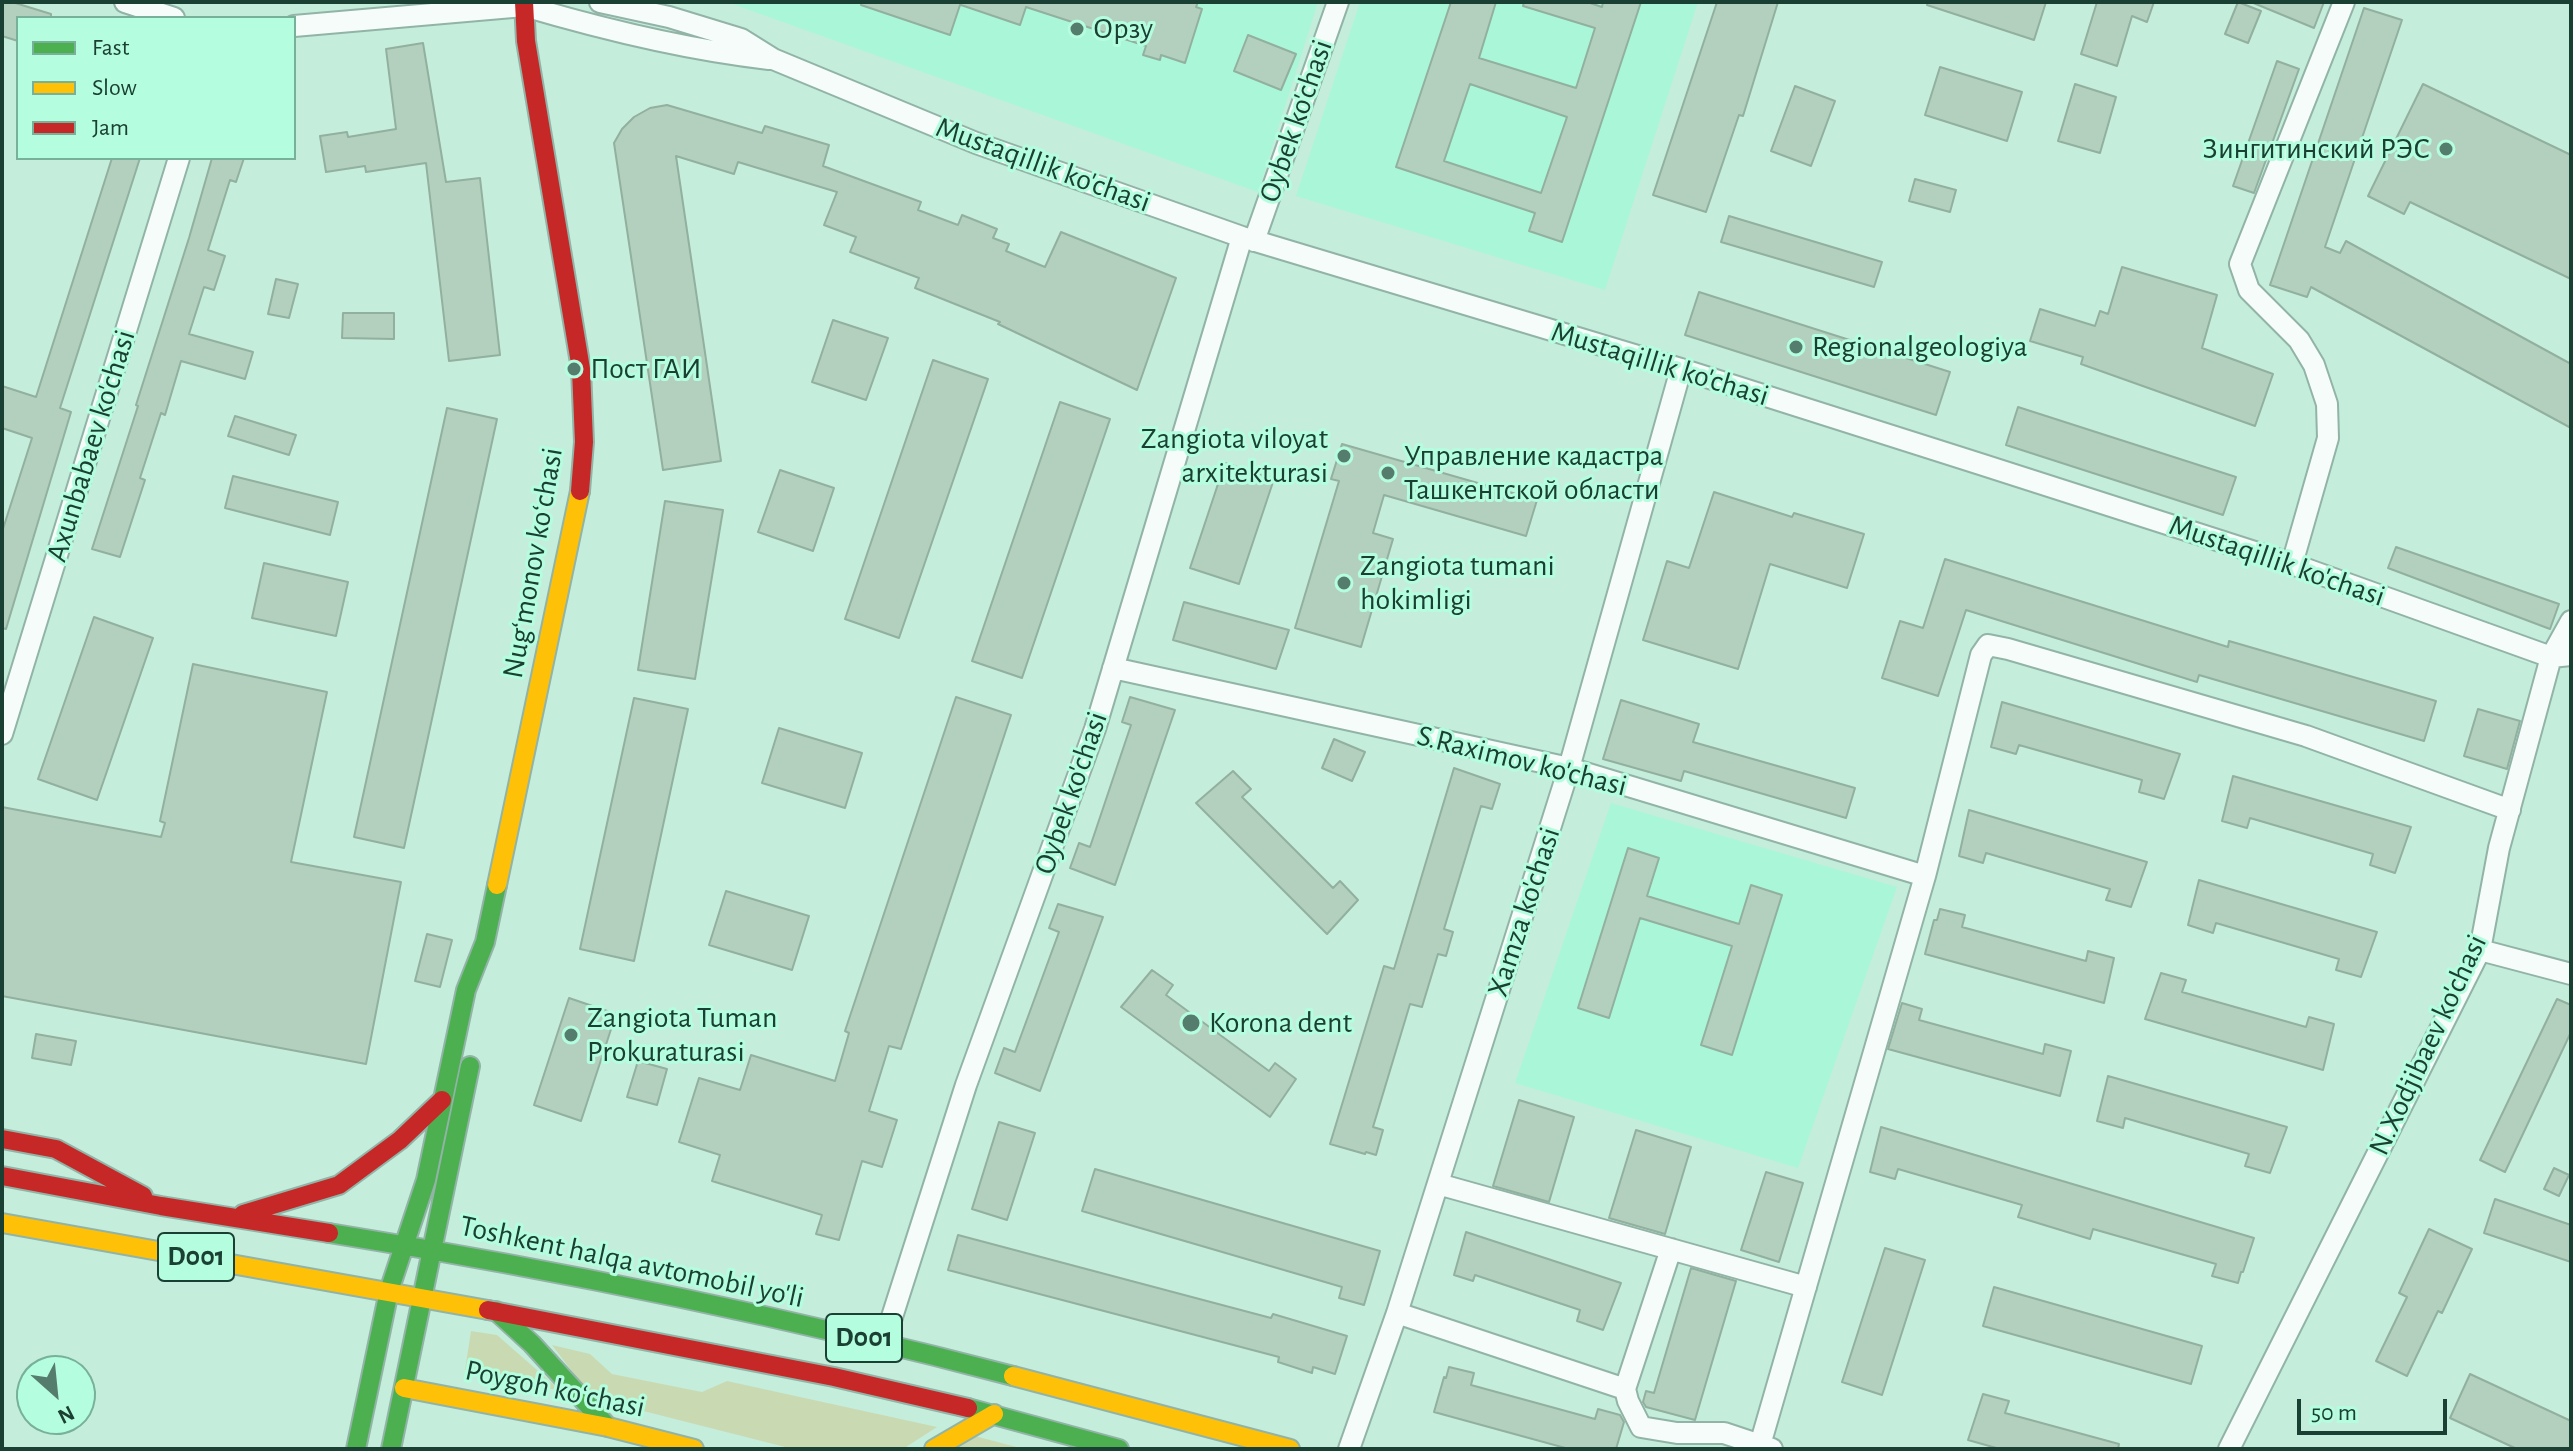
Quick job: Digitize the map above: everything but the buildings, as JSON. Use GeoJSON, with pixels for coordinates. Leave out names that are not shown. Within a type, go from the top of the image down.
{"type":"FeatureCollection","features":[{"type":"Feature","properties":{"kind":"main road","name":"Nugʻmonov koʻchasi"},"geometry":{"type":"LineString","coordinates":[[356,1449],[389,1291],[426,1180],[466,990],[485,942],[576,514],[584,442],[582,381],[575,319],[526,41],[529,3]]}},
{"type":"Feature","properties":{"kind":"main road","name":"Nugʻmonov koʻchasi"},"geometry":{"type":"LineString","coordinates":[[484,998],[485,942]]}},
{"type":"Feature","properties":{"kind":"main road"},"geometry":{"type":"LineString","coordinates":[[391,1449],[474,1043]]}},
{"type":"Feature","properties":{"kind":"main road"},"geometry":{"type":"LineString","coordinates":[[231,1217],[339,1185],[400,1140],[442,1100]]}},
{"type":"Feature","properties":{"kind":"main road"},"geometry":{"type":"LineString","coordinates":[[2,1139],[56,1149],[161,1206]]}},
{"type":"Feature","properties":{"kind":"main road","name":"Toshkent halqa avtomobil yo'li"},"geometry":{"type":"LineString","coordinates":[[4,1198],[161,1206],[433,1250],[884,1342],[1290,1449]]}},
{"type":"Feature","properties":{"kind":"main road","name":"Toshkent halqa avtomobil yo'li"},"geometry":{"type":"LineString","coordinates":[[4,1198],[389,1291],[834,1377],[994,1414],[1119,1449]]}},
{"type":"Feature","properties":{"kind":"main road"},"geometry":{"type":"LineString","coordinates":[[496,1311],[532,1344],[608,1427]]}},
{"type":"Feature","properties":{"kind":"main road","name":"Poygoh koʻchasi"},"geometry":{"type":"LineString","coordinates":[[404,1388],[608,1427],[694,1449]]}},
{"type":"Feature","properties":{"kind":"main road"},"geometry":{"type":"LineString","coordinates":[[934,1449],[994,1414]]}},
{"type":"Feature","properties":{"kind":"street"},"geometry":{"type":"LineString","coordinates":[[125,2],[168,16]]}},
{"type":"Feature","properties":{"kind":"street","name":"Mustaqillik ko'chasi"},"geometry":{"type":"LineString","coordinates":[[600,2],[669,17],[741,39],[773,59],[976,143],[1248,239],[1681,369],[2292,564],[2561,656]]}},
{"type":"Feature","properties":{"kind":"street","name":"Oybek ko'chasi"},"geometry":{"type":"LineString","coordinates":[[884,1342],[966,1085],[1090,744],[1248,239],[1338,2]]}},
{"type":"Feature","properties":{"kind":"street"},"geometry":{"type":"LineString","coordinates":[[2292,564],[2328,438],[2327,404],[2314,365],[2299,340],[2249,290],[2240,264],[2344,2]]}},
{"type":"Feature","properties":{"kind":"street","name":"Mustaqillik ko'chasi"},"geometry":{"type":"LineString","coordinates":[[296,26],[529,3],[565,19],[702,48],[773,59]]}},
{"type":"Feature","properties":{"kind":"street","name":"Axunbabaev ko'chasi"},"geometry":{"type":"LineString","coordinates":[[2,734],[178,160]]}},
{"type":"Feature","properties":{"kind":"street","name":"Xamza ko'chasi"},"geometry":{"type":"LineString","coordinates":[[1349,1449],[1397,1313],[1569,768],[1681,369]]}},
{"type":"Feature","properties":{"kind":"street","name":"N.Xodjibaev ko'chasi"},"geometry":{"type":"LineString","coordinates":[[2229,1449],[2480,950],[2499,848],[2571,621]]}},
{"type":"Feature","properties":{"kind":"street"},"geometry":{"type":"LineString","coordinates":[[1671,1249],[1625,1389],[1628,1401],[1641,1427],[1677,1433],[1724,1433],[1766,1447],[1806,1287],[1925,876],[1981,655],[1988,645],[2306,736],[2510,810]]}},
{"type":"Feature","properties":{"kind":"street","name":"S.Raximov ko'chasi"},"geometry":{"type":"LineString","coordinates":[[1113,668],[1569,768],[1925,876]]}},
{"type":"Feature","properties":{"kind":"street"},"geometry":{"type":"LineString","coordinates":[[2480,950],[2571,974]]}},
{"type":"Feature","properties":{"kind":"street"},"geometry":{"type":"LineString","coordinates":[[1438,1184],[1806,1287]]}},
{"type":"Feature","properties":{"kind":"street"},"geometry":{"type":"LineString","coordinates":[[1397,1313],[1625,1389]]}},
{"type":"Feature","properties":{"kind":"shaded area"},"geometry":{"type":"Polygon","coordinates":[[[727,2],[1318,2],[1258,192],[727,2]]]}},
{"type":"Feature","properties":{"kind":"shaded area"},"geometry":{"type":"Polygon","coordinates":[[[1360,2],[1698,2],[1605,290],[1296,196],[1360,2]]]}},
{"type":"Feature","properties":{"kind":"shaded area"},"geometry":{"type":"Polygon","coordinates":[[[1611,803],[1897,887],[1798,1168],[1515,1083],[1611,803]]]}},
{"type":"Feature","properties":{"kind":"shaded area"},"geometry":{"type":"Polygon","coordinates":[[[471,1331],[497,1335],[561,1391],[465,1370],[471,1331]]]}},
{"type":"Feature","properties":{"kind":"shaded area"},"geometry":{"type":"Polygon","coordinates":[[[552,1345],[590,1354],[612,1374],[702,1392],[727,1381],[937,1427],[903,1449],[793,1449],[592,1398],[552,1345]]]}},
{"type":"Feature","properties":{"kind":"shaded area"},"geometry":{"type":"Polygon","coordinates":[[[975,1436],[1024,1449],[952,1449],[975,1436]]]}},
{"type":"Feature","properties":{"kind":"traffic: fast"},"geometry":{"type":"LineString","coordinates":[[356,1449],[389,1291],[426,1180],[466,990],[485,942],[497,885]]}},
{"type":"Feature","properties":{"kind":"traffic: fast"},"geometry":{"type":"LineString","coordinates":[[391,1449],[470,1066]]}},
{"type":"Feature","properties":{"kind":"traffic: fast"},"geometry":{"type":"LineString","coordinates":[[329,1233],[673,1296],[1013,1376]]}},
{"type":"Feature","properties":{"kind":"traffic: fast"},"geometry":{"type":"LineString","coordinates":[[496,1311],[532,1344],[608,1427]]}},
{"type":"Feature","properties":{"kind":"traffic: fast"},"geometry":{"type":"LineString","coordinates":[[968,1408],[1119,1449]]}},
{"type":"Feature","properties":{"kind":"traffic: slow"},"geometry":{"type":"LineString","coordinates":[[497,885],[580,491]]}},
{"type":"Feature","properties":{"kind":"traffic: slow"},"geometry":{"type":"LineString","coordinates":[[2,1223],[488,1310]]}},
{"type":"Feature","properties":{"kind":"traffic: slow"},"geometry":{"type":"LineString","coordinates":[[1013,1376],[1290,1449]]}},
{"type":"Feature","properties":{"kind":"traffic: slow"},"geometry":{"type":"LineString","coordinates":[[404,1388],[608,1427],[694,1449]]}},
{"type":"Feature","properties":{"kind":"traffic: slow"},"geometry":{"type":"LineString","coordinates":[[934,1449],[994,1414]]}},
{"type":"Feature","properties":{"kind":"traffic: jam"},"geometry":{"type":"LineString","coordinates":[[524,2],[526,41],[581,369],[584,442],[580,491]]}},
{"type":"Feature","properties":{"kind":"traffic: jam"},"geometry":{"type":"LineString","coordinates":[[243,1214],[339,1185],[400,1140],[442,1100]]}},
{"type":"Feature","properties":{"kind":"traffic: jam"},"geometry":{"type":"LineString","coordinates":[[2,1139],[56,1149],[143,1196]]}},
{"type":"Feature","properties":{"kind":"traffic: jam"},"geometry":{"type":"LineString","coordinates":[[2,1176],[329,1233]]}},
{"type":"Feature","properties":{"kind":"traffic: jam"},"geometry":{"type":"LineString","coordinates":[[488,1310],[834,1377],[968,1408]]}},
{"type":"Feature","properties":{"kind":"place","name":"Орзу"},"geometry":{"type":"Point","coordinates":[1077,29]}},
{"type":"Feature","properties":{"kind":"place","name":"Зингитинский РЭС"},"geometry":{"type":"Point","coordinates":[2446,149]}},
{"type":"Feature","properties":{"kind":"place","name":"Regionalgeologiya"},"geometry":{"type":"Point","coordinates":[1796,347]}},
{"type":"Feature","properties":{"kind":"place","name":"Пост ГАИ"},"geometry":{"type":"Point","coordinates":[574,369]}},
{"type":"Feature","properties":{"kind":"place","name":"Zangiota viloyat arxitekturasi"},"geometry":{"type":"Point","coordinates":[1344,456]}},
{"type":"Feature","properties":{"kind":"place","name":"Управление кадастра Ташкентской области"},"geometry":{"type":"Point","coordinates":[1388,473]}},
{"type":"Feature","properties":{"kind":"place","name":"Zangiota tumani hokimligi"},"geometry":{"type":"Point","coordinates":[1344,583]}},
{"type":"Feature","properties":{"kind":"place","name":"Korona dent"},"geometry":{"type":"Point","coordinates":[1191,1023]}},
{"type":"Feature","properties":{"kind":"place","name":"Zangiota Tuman Prokuraturasi"},"geometry":{"type":"Point","coordinates":[571,1035]}}]}
